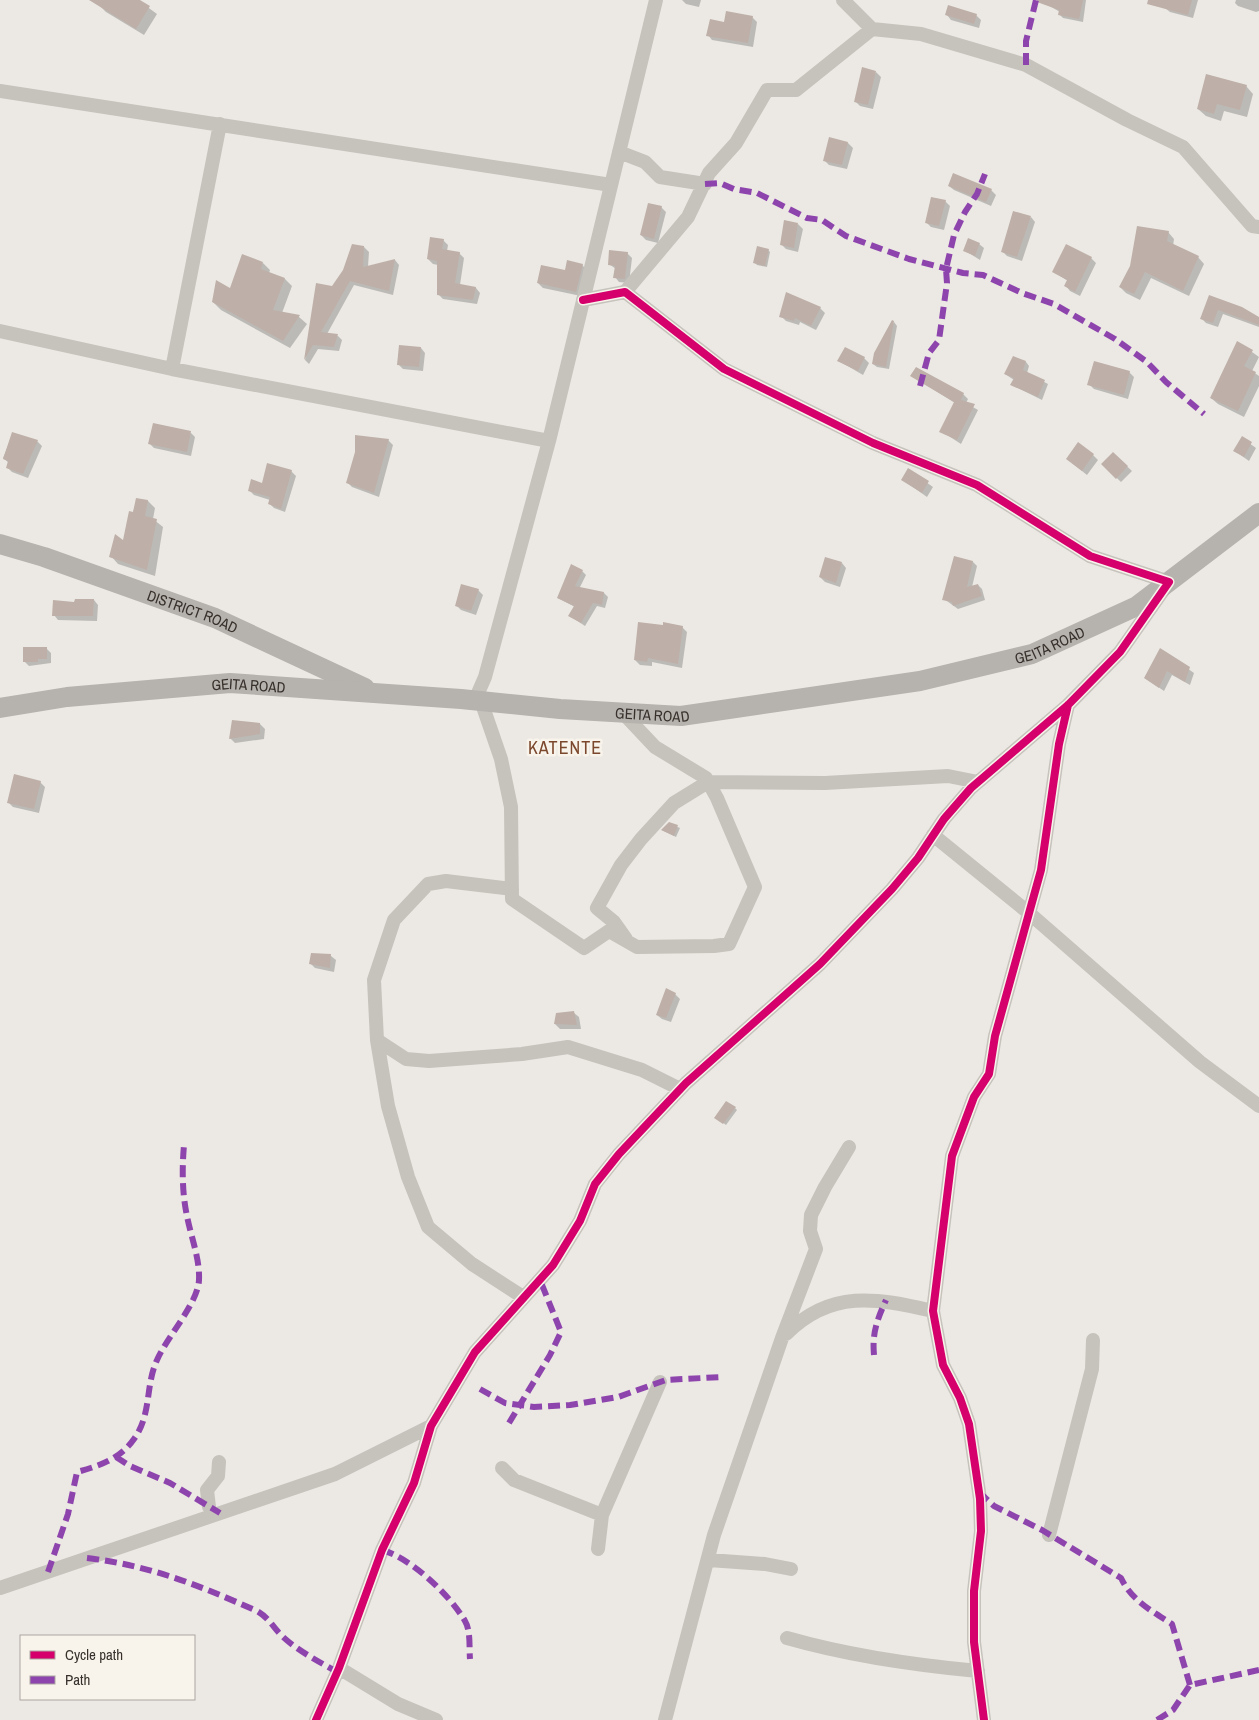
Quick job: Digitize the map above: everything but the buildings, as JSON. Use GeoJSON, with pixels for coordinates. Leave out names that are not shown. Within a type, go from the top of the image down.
{"type":"FeatureCollection","features":[{"type":"Feature","properties":{"kind":"main road","name":"GEITA ROAD"},"geometry":{"type":"LineString","coordinates":[[0,708],[67,697],[230,682],[478,700],[560,709],[681,716],[929,679],[1032,654],[1137,606],[1259,512]]}},
{"type":"Feature","properties":{"kind":"main road","name":"DISTRICT ROAD"},"geometry":{"type":"LineString","coordinates":[[0,544],[44,557],[214,618],[377,693]]}},
{"type":"Feature","properties":{"kind":"street"},"geometry":{"type":"LineString","coordinates":[[622,712],[655,747],[706,778],[708,782],[755,887],[729,944],[714,946],[637,947],[609,931],[584,948],[512,898],[511,807],[502,759],[478,700],[549,441],[656,0]]}},
{"type":"Feature","properties":{"kind":"street"},"geometry":{"type":"LineString","coordinates":[[843,0],[872,29],[921,34],[1026,65],[1127,120],[1183,147],[1252,226],[1259,227]]}},
{"type":"Feature","properties":{"kind":"street"},"geometry":{"type":"LineString","coordinates":[[583,300],[625,292],[688,217],[709,173],[736,143],[767,90],[796,90],[872,29]]}},
{"type":"Feature","properties":{"kind":"street"},"geometry":{"type":"LineString","coordinates":[[0,91],[611,184]]}},
{"type":"Feature","properties":{"kind":"street"},"geometry":{"type":"LineString","coordinates":[[172,369],[220,124]]}},
{"type":"Feature","properties":{"kind":"street"},"geometry":{"type":"LineString","coordinates":[[619,152],[645,162],[660,176],[705,184]]}},
{"type":"Feature","properties":{"kind":"street"},"geometry":{"type":"LineString","coordinates":[[316,1720],[339,1668],[382,1550],[414,1483],[431,1426],[476,1352],[552,1265],[580,1221],[595,1184],[619,1154],[680,1089],[820,964],[892,889],[918,858],[944,819],[978,782],[1068,705],[1120,652],[1170,582],[1090,556],[977,485],[873,443],[724,369],[625,292]]}},
{"type":"Feature","properties":{"kind":"street"},"geometry":{"type":"LineString","coordinates":[[0,332],[172,369],[549,441]]}},
{"type":"Feature","properties":{"kind":"street"},"geometry":{"type":"LineString","coordinates":[[984,1720],[974,1642],[974,1591],[981,1531],[980,1499],[969,1424],[960,1398],[943,1365],[933,1311],[952,1156],[974,1097],[989,1074],[995,1036],[1041,870],[1059,744],[1068,705]]}},
{"type":"Feature","properties":{"kind":"street"},"geometry":{"type":"LineString","coordinates":[[626,939],[614,922],[597,908],[621,865],[641,839],[674,803],[708,782],[816,783],[948,776],[978,782]]}},
{"type":"Feature","properties":{"kind":"street"},"geometry":{"type":"LineString","coordinates":[[933,835],[1029,913],[1200,1062],[1259,1106]]}},
{"type":"Feature","properties":{"kind":"street"},"geometry":{"type":"LineString","coordinates":[[512,889],[446,881],[428,884],[394,920],[374,980],[377,1040],[388,1106],[408,1177],[428,1227],[472,1264],[523,1297]]}},
{"type":"Feature","properties":{"kind":"street"},"geometry":{"type":"LineString","coordinates":[[377,1040],[406,1059],[429,1061],[522,1054],[568,1047],[642,1070],[680,1089]]}},
{"type":"Feature","properties":{"kind":"street"},"geometry":{"type":"LineString","coordinates":[[665,1720],[709,1560],[714,1535],[782,1338],[816,1249],[810,1231],[811,1215],[825,1186],[849,1147]]}},
{"type":"Feature","properties":{"kind":"street"},"geometry":{"type":"LineString","coordinates":[[782,1338],[801,1319],[841,1302],[886,1300],[933,1311]]}},
{"type":"Feature","properties":{"kind":"street"},"geometry":{"type":"LineString","coordinates":[[1048,1535],[1092,1369],[1093,1340]]}},
{"type":"Feature","properties":{"kind":"street"},"geometry":{"type":"LineString","coordinates":[[598,1549],[602,1515],[660,1382]]}},
{"type":"Feature","properties":{"kind":"street"},"geometry":{"type":"LineString","coordinates":[[0,1588],[335,1474],[431,1426]]}},
{"type":"Feature","properties":{"kind":"street"},"geometry":{"type":"LineString","coordinates":[[210,1507],[207,1490],[218,1476],[219,1462]]}},
{"type":"Feature","properties":{"kind":"street"},"geometry":{"type":"LineString","coordinates":[[502,1468],[514,1480],[602,1515]]}},
{"type":"Feature","properties":{"kind":"street"},"geometry":{"type":"LineString","coordinates":[[709,1560],[765,1564],[790,1569]]}},
{"type":"Feature","properties":{"kind":"street"},"geometry":{"type":"LineString","coordinates":[[786,1638],[830,1650],[891,1662],[978,1671]]}},
{"type":"Feature","properties":{"kind":"street"},"geometry":{"type":"LineString","coordinates":[[339,1668],[398,1704],[436,1720]]}},
{"type":"Feature","properties":{"kind":"marked path"},"geometry":{"type":"LineString","coordinates":[[1026,65],[1026,41],[1036,0]]}},
{"type":"Feature","properties":{"kind":"marked path"},"geometry":{"type":"LineString","coordinates":[[920,386],[929,353],[939,340],[947,283],[946,269],[954,235],[965,212],[977,194],[985,174]]}},
{"type":"Feature","properties":{"kind":"marked path"},"geometry":{"type":"LineString","coordinates":[[705,184],[720,183],[734,189],[757,193],[807,218],[822,220],[846,236],[909,259],[963,273],[983,275],[1022,293],[1054,304],[1115,339],[1147,362],[1166,382],[1204,414]]}},
{"type":"Feature","properties":{"kind":"marked path"},"geometry":{"type":"LineString","coordinates":[[48,1572],[68,1514],[77,1472],[116,1457],[134,1439],[144,1420],[153,1370],[157,1360],[188,1309],[197,1289],[199,1280],[198,1264],[184,1198],[184,1145]]}},
{"type":"Feature","properties":{"kind":"marked path"},"geometry":{"type":"LineString","coordinates":[[509,1423],[550,1355],[561,1332],[540,1280]]}},
{"type":"Feature","properties":{"kind":"marked path"},"geometry":{"type":"LineString","coordinates":[[874,1355],[876,1327],[886,1300]]}},
{"type":"Feature","properties":{"kind":"marked path"},"geometry":{"type":"LineString","coordinates":[[480,1389],[505,1403],[534,1407],[570,1405],[618,1397],[666,1380],[721,1377]]}},
{"type":"Feature","properties":{"kind":"marked path"},"geometry":{"type":"LineString","coordinates":[[116,1457],[130,1466],[170,1483],[220,1513]]}},
{"type":"Feature","properties":{"kind":"marked path"},"geometry":{"type":"LineString","coordinates":[[979,1492],[994,1506],[1042,1530],[1121,1578],[1137,1599],[1172,1624],[1190,1685]]}},
{"type":"Feature","properties":{"kind":"marked path"},"geometry":{"type":"LineString","coordinates":[[382,1550],[393,1554],[417,1569],[450,1600],[467,1625],[470,1659]]}},
{"type":"Feature","properties":{"kind":"marked path"},"geometry":{"type":"LineString","coordinates":[[87,1558],[154,1571],[215,1593],[257,1611],[295,1646],[337,1672]]}},
{"type":"Feature","properties":{"kind":"marked path"},"geometry":{"type":"LineString","coordinates":[[1157,1720],[1173,1710],[1190,1685],[1259,1670]]}},
{"type":"Feature","properties":{"kind":"cycle path"},"geometry":{"type":"LineString","coordinates":[[316,1720],[339,1668],[382,1550],[414,1483],[431,1426],[475,1352],[553,1265],[580,1221],[595,1184],[619,1154],[686,1083],[820,964],[892,889],[918,858],[944,819],[971,788],[1068,705],[1120,652],[1169,582],[1090,556],[977,485],[873,443],[724,369],[625,292],[583,300]]}},
{"type":"Feature","properties":{"kind":"cycle path"},"geometry":{"type":"LineString","coordinates":[[984,1720],[974,1642],[974,1591],[981,1531],[980,1499],[969,1424],[960,1398],[943,1365],[933,1311],[952,1156],[974,1097],[989,1074],[995,1036],[1041,870],[1059,744],[1068,705]]}},
{"type":"Feature","properties":{"kind":"district","name":"KATENTE"},"geometry":{"type":"Point","coordinates":[565,747]}}]}
